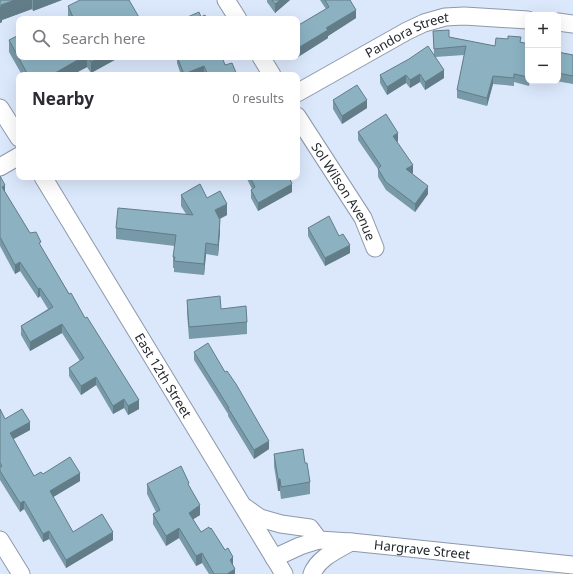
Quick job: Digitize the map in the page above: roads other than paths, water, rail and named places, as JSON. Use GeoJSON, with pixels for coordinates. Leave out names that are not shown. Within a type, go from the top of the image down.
{"type":"FeatureCollection","features":[{"type":"Feature","properties":{"kind":"street"},"geometry":{"type":"LineString","coordinates":[[226,0],[236,16]]}},
{"type":"Feature","properties":{"kind":"street","name":"Pandora Street"},"geometry":{"type":"LineString","coordinates":[[300,91],[424,23],[445,17],[464,16],[525,20]]}},
{"type":"Feature","properties":{"kind":"street"},"geometry":{"type":"LineString","coordinates":[[561,22],[573,24]]}},
{"type":"Feature","properties":{"kind":"street"},"geometry":{"type":"LineString","coordinates":[[263,60],[270,72]]}},
{"type":"Feature","properties":{"kind":"street"},"geometry":{"type":"LineString","coordinates":[[3,118],[16,134]]}},
{"type":"Feature","properties":{"kind":"street","name":"Sol Wilson Avenue"},"geometry":{"type":"LineString","coordinates":[[300,121],[363,218],[375,248]]}},
{"type":"Feature","properties":{"kind":"street"},"geometry":{"type":"LineString","coordinates":[[0,168],[16,158]]}},
{"type":"Feature","properties":{"kind":"street","name":"East 12th Street"},"geometry":{"type":"LineString","coordinates":[[45,180],[284,574]]}},
{"type":"Feature","properties":{"kind":"street"},"geometry":{"type":"LineString","coordinates":[[244,507],[260,518],[281,524],[310,528],[319,540]]}},
{"type":"Feature","properties":{"kind":"street"},"geometry":{"type":"LineString","coordinates":[[0,540],[21,574]]}},
{"type":"Feature","properties":{"kind":"street","name":"Hargrave Street"},"geometry":{"type":"LineString","coordinates":[[274,558],[300,546],[319,540],[352,542],[573,565]]}},
{"type":"Feature","properties":{"kind":"street"},"geometry":{"type":"LineString","coordinates":[[312,574],[313,570],[325,557],[352,542]]}}]}
